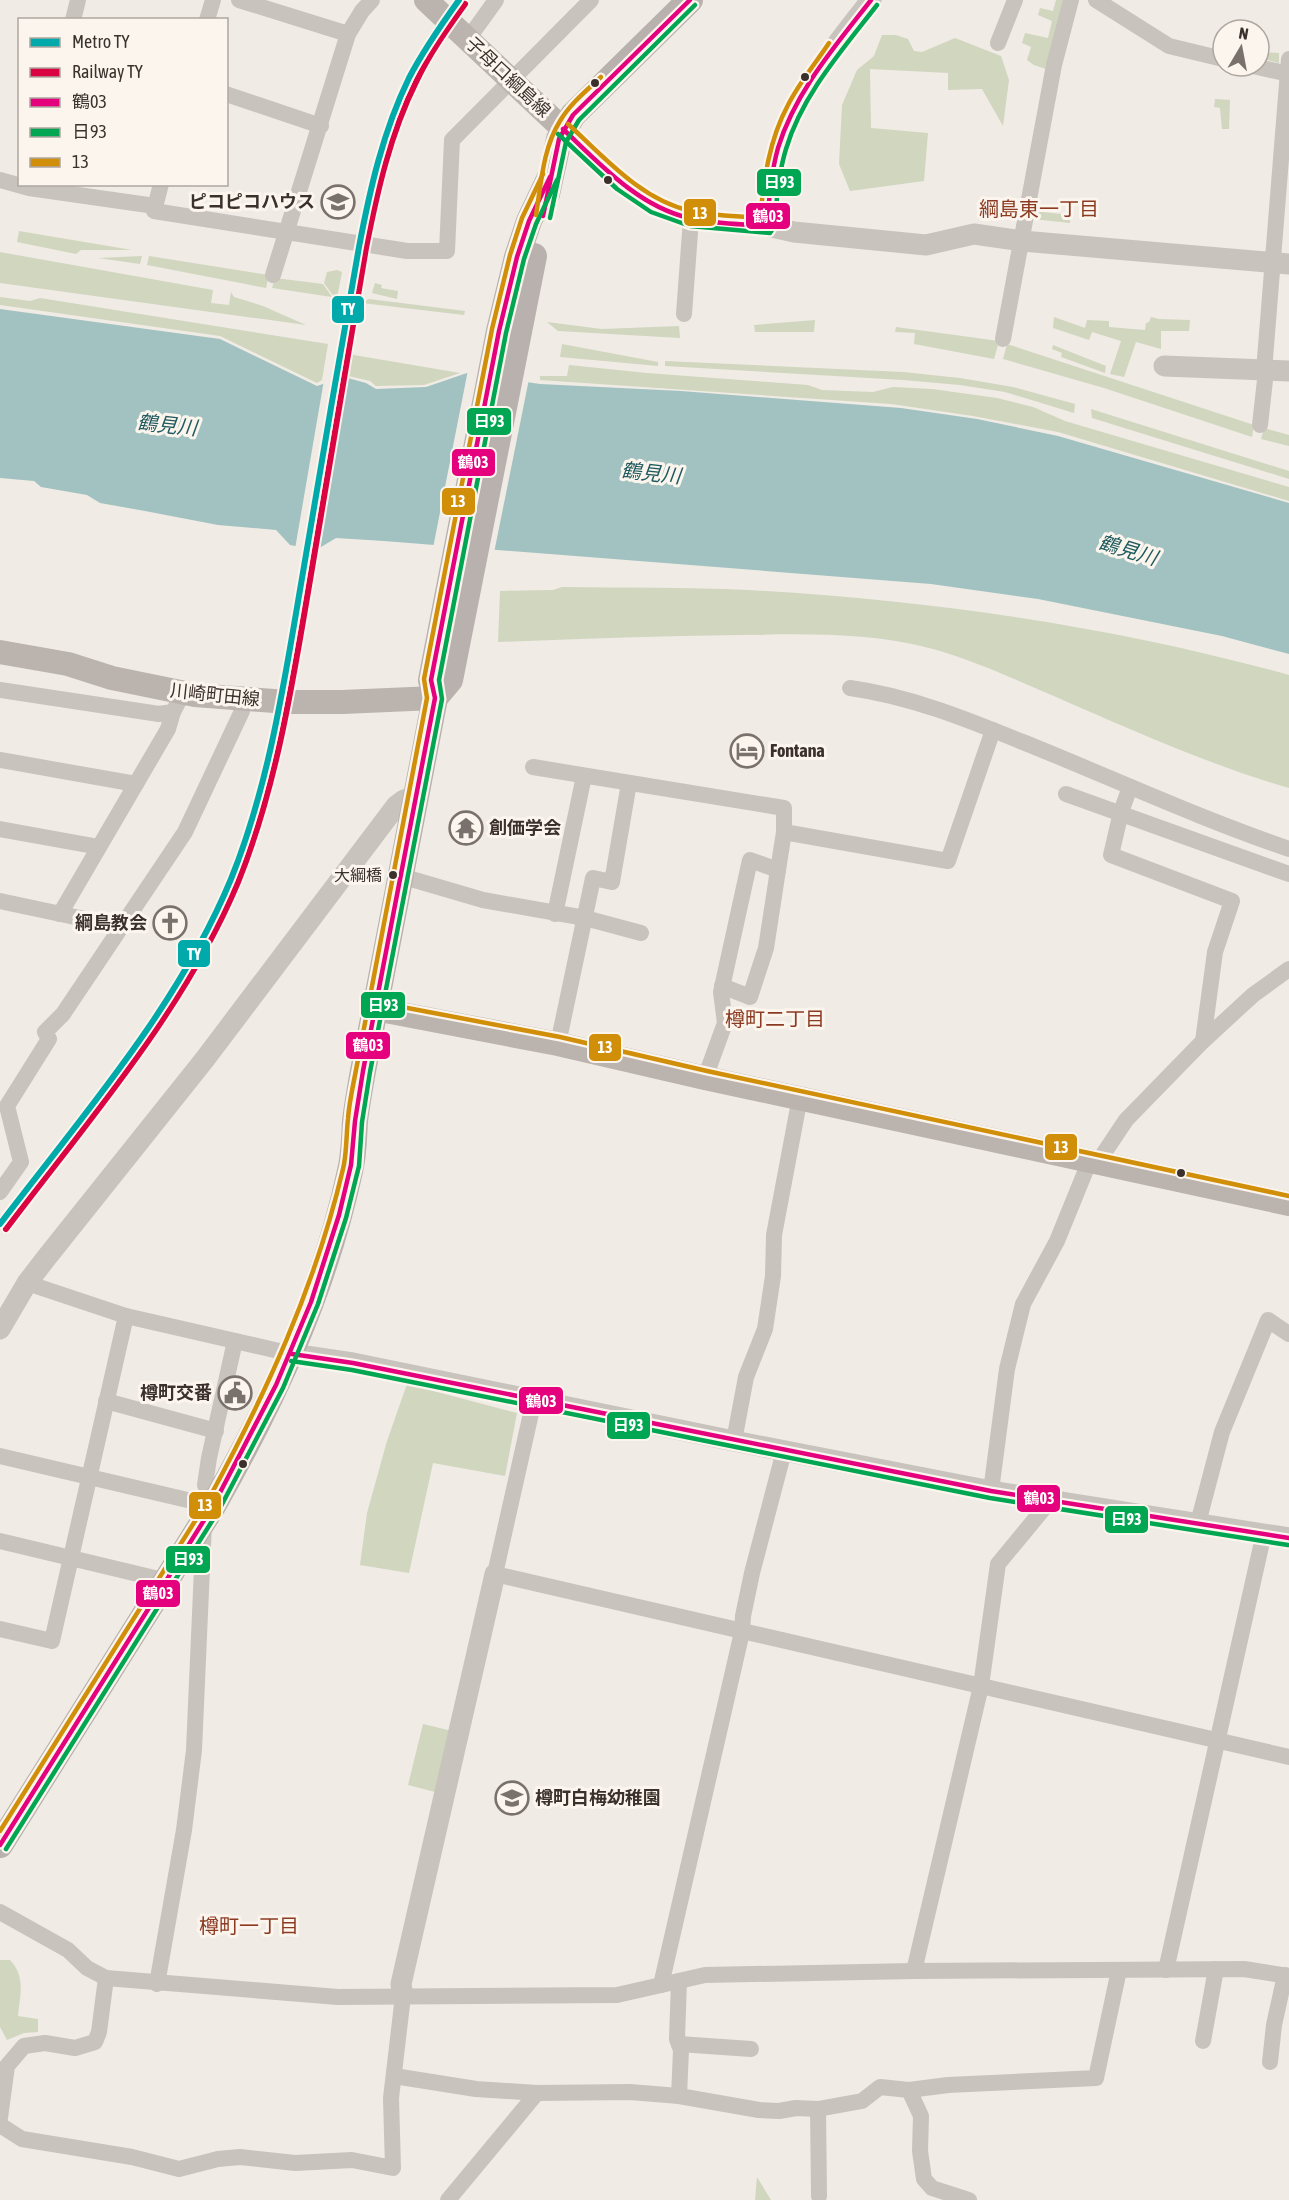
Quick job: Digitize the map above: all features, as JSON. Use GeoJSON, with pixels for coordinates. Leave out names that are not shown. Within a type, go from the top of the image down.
{"type":"FeatureCollection","features":[{"type":"Feature","properties":{"kind":"main road","name":"子母口綱島線"},"geometry":{"type":"LineString","coordinates":[[426,0],[563,129]]}},
{"type":"Feature","properties":{"kind":"main road"},"geometry":{"type":"LineString","coordinates":[[0,1845],[209,1512],[243,1454],[292,1354],[324,1262],[348,1178],[357,1108],[375,1009],[509,332],[563,129],[573,115],[690,0]]}},
{"type":"Feature","properties":{"kind":"main road","name":"川崎町田線"},"geometry":{"type":"LineString","coordinates":[[0,652],[68,664],[178,703],[245,699],[342,702],[438,686]]}},
{"type":"Feature","properties":{"kind":"main road"},"geometry":{"type":"LineString","coordinates":[[375,1009],[558,1044],[1289,1204]]}},
{"type":"Feature","properties":{"kind":"street"},"geometry":{"type":"LineString","coordinates":[[74,18],[78,0]]}},
{"type":"Feature","properties":{"kind":"street"},"geometry":{"type":"LineString","coordinates":[[208,18],[213,0]]}},
{"type":"Feature","properties":{"kind":"street"},"geometry":{"type":"LineString","coordinates":[[239,0],[348,34]]}},
{"type":"Feature","properties":{"kind":"street"},"geometry":{"type":"LineString","coordinates":[[273,275],[348,34],[362,11],[372,0]]}},
{"type":"Feature","properties":{"kind":"street"},"geometry":{"type":"LineString","coordinates":[[468,39],[496,0]]}},
{"type":"Feature","properties":{"kind":"street"},"geometry":{"type":"LineString","coordinates":[[160,186],[154,211],[407,251],[447,251],[452,140],[591,0]]}},
{"type":"Feature","properties":{"kind":"street"},"geometry":{"type":"LineString","coordinates":[[767,226],[772,179],[780,141],[794,109],[835,47],[871,0]]}},
{"type":"Feature","properties":{"kind":"street"},"geometry":{"type":"LineString","coordinates":[[998,43],[1015,0]]}},
{"type":"Feature","properties":{"kind":"street"},"geometry":{"type":"LineString","coordinates":[[1003,339],[1054,65],[1071,0]]}},
{"type":"Feature","properties":{"kind":"street"},"geometry":{"type":"LineString","coordinates":[[1096,0],[1169,46],[1211,56]]}},
{"type":"Feature","properties":{"kind":"street"},"geometry":{"type":"LineString","coordinates":[[1260,425],[1264,371],[1281,263],[1288,69],[1271,68]]}},
{"type":"Feature","properties":{"kind":"street"},"geometry":{"type":"LineString","coordinates":[[228,95],[321,126]]}},
{"type":"Feature","properties":{"kind":"street"},"geometry":{"type":"LineString","coordinates":[[563,129],[624,186],[666,211],[691,219],[926,245],[974,234],[1022,241],[1281,263]]}},
{"type":"Feature","properties":{"kind":"street"},"geometry":{"type":"LineString","coordinates":[[0,180],[18,184]]}},
{"type":"Feature","properties":{"kind":"street"},"geometry":{"type":"LineString","coordinates":[[29,186],[155,206]]}},
{"type":"Feature","properties":{"kind":"street"},"geometry":{"type":"LineString","coordinates":[[684,314],[691,219]]}},
{"type":"Feature","properties":{"kind":"street"},"geometry":{"type":"LineString","coordinates":[[1164,366],[1289,370]]}},
{"type":"Feature","properties":{"kind":"street"},"geometry":{"type":"LineString","coordinates":[[850,688],[908,700],[993,730],[1221,825],[1289,849]]}},
{"type":"Feature","properties":{"kind":"street"},"geometry":{"type":"LineString","coordinates":[[0,690],[159,714],[178,703]]}},
{"type":"Feature","properties":{"kind":"street"},"geometry":{"type":"LineString","coordinates":[[0,1192],[21,1162],[4,1105],[49,1039],[45,1032],[63,1014],[185,832],[242,711],[245,699]]}},
{"type":"Feature","properties":{"kind":"street"},"geometry":{"type":"LineString","coordinates":[[60,914],[168,729],[178,703]]}},
{"type":"Feature","properties":{"kind":"street"},"geometry":{"type":"LineString","coordinates":[[784,832],[948,861],[993,730]]}},
{"type":"Feature","properties":{"kind":"street"},"geometry":{"type":"LineString","coordinates":[[0,760],[135,784]]}},
{"type":"Feature","properties":{"kind":"street"},"geometry":{"type":"LineString","coordinates":[[533,767],[784,808],[784,832],[766,948],[750,997],[722,986]]}},
{"type":"Feature","properties":{"kind":"street"},"geometry":{"type":"LineString","coordinates":[[555,914],[584,776]]}},
{"type":"Feature","properties":{"kind":"street"},"geometry":{"type":"LineString","coordinates":[[558,1044],[593,878],[612,882],[629,783]]}},
{"type":"Feature","properties":{"kind":"street"},"geometry":{"type":"LineString","coordinates":[[1130,787],[1121,812],[1111,855],[1232,901],[1215,952],[1203,1041]]}},
{"type":"Feature","properties":{"kind":"street"},"geometry":{"type":"LineString","coordinates":[[1066,794],[1289,874]]}},
{"type":"Feature","properties":{"kind":"street"},"geometry":{"type":"LineString","coordinates":[[0,1329],[27,1283],[205,1059],[396,806],[404,800],[417,796]]}},
{"type":"Feature","properties":{"kind":"street"},"geometry":{"type":"LineString","coordinates":[[0,829],[99,847]]}},
{"type":"Feature","properties":{"kind":"street"},"geometry":{"type":"LineString","coordinates":[[705,1078],[725,1023],[721,992],[750,860],[778,870]]}},
{"type":"Feature","properties":{"kind":"street"},"geometry":{"type":"LineString","coordinates":[[401,876],[483,900],[585,918],[641,933]]}},
{"type":"Feature","properties":{"kind":"street"},"geometry":{"type":"LineString","coordinates":[[0,901],[122,927]]}},
{"type":"Feature","properties":{"kind":"street"},"geometry":{"type":"LineString","coordinates":[[991,1491],[1007,1369],[1023,1304],[1057,1241],[1094,1161],[1126,1120],[1203,1041],[1253,995],[1289,969]]}},
{"type":"Feature","properties":{"kind":"street"},"geometry":{"type":"LineString","coordinates":[[734,1441],[746,1377],[765,1329],[773,1276],[774,1235],[800,1097]]}},
{"type":"Feature","properties":{"kind":"street"},"geometry":{"type":"LineString","coordinates":[[27,1283],[126,1316],[292,1354],[353,1363],[991,1491],[1289,1538]]}},
{"type":"Feature","properties":{"kind":"street"},"geometry":{"type":"LineString","coordinates":[[0,1629],[52,1641],[126,1316]]}},
{"type":"Feature","properties":{"kind":"street"},"geometry":{"type":"LineString","coordinates":[[1198,1523],[1222,1432],[1268,1320],[1289,1334]]}},
{"type":"Feature","properties":{"kind":"street"},"geometry":{"type":"LineString","coordinates":[[157,1984],[184,1830],[194,1750],[209,1512],[205,1485],[235,1341]]}},
{"type":"Feature","properties":{"kind":"street"},"geometry":{"type":"LineString","coordinates":[[0,2125],[22,2139],[132,2157],[179,2169],[218,2159],[240,2157],[295,2163],[352,2160],[393,2168],[391,2098],[403,1996],[401,1984],[534,1400]]}},
{"type":"Feature","properties":{"kind":"street"},"geometry":{"type":"LineString","coordinates":[[106,1401],[216,1431]]}},
{"type":"Feature","properties":{"kind":"street"},"geometry":{"type":"LineString","coordinates":[[661,1985],[742,1632],[752,1573],[784,1451]]}},
{"type":"Feature","properties":{"kind":"street"},"geometry":{"type":"LineString","coordinates":[[0,1456],[89,1477],[209,1512]]}},
{"type":"Feature","properties":{"kind":"street"},"geometry":{"type":"LineString","coordinates":[[914,1971],[981,1686],[998,1564],[1050,1501]]}},
{"type":"Feature","properties":{"kind":"street"},"geometry":{"type":"LineString","coordinates":[[1166,1970],[1264,1533]]}},
{"type":"Feature","properties":{"kind":"street"},"geometry":{"type":"LineString","coordinates":[[0,1541],[167,1581]]}},
{"type":"Feature","properties":{"kind":"street"},"geometry":{"type":"LineString","coordinates":[[495,1574],[1289,1757]]}},
{"type":"Feature","properties":{"kind":"street"},"geometry":{"type":"LineString","coordinates":[[0,1912],[68,1950],[87,1968],[106,1978],[157,1984],[338,1997],[617,1995],[705,1975],[1244,1969],[1287,1976],[1274,2025],[1270,2062]]}},
{"type":"Feature","properties":{"kind":"street"},"geometry":{"type":"LineString","coordinates":[[393,2076],[476,2089],[537,2092],[630,2092],[679,2096],[759,2110],[779,2111],[796,2108],[818,2109],[862,2101],[880,2087],[909,2090],[948,2085],[1096,2078],[1119,1970]]}},
{"type":"Feature","properties":{"kind":"street"},"geometry":{"type":"LineString","coordinates":[[1203,2041],[1216,1970]]}},
{"type":"Feature","properties":{"kind":"street"},"geometry":{"type":"LineString","coordinates":[[0,2118],[7,2066],[24,2046],[45,2043],[75,2048],[95,2042],[99,2032],[106,1978]]}},
{"type":"Feature","properties":{"kind":"street"},"geometry":{"type":"LineString","coordinates":[[679,1981],[679,2044],[681,2050],[679,2096]]}},
{"type":"Feature","properties":{"kind":"street"},"geometry":{"type":"LineString","coordinates":[[679,2044],[751,2049]]}},
{"type":"Feature","properties":{"kind":"street"},"geometry":{"type":"LineString","coordinates":[[909,2090],[921,2116],[920,2151],[924,2179],[932,2188],[969,2200]]}},
{"type":"Feature","properties":{"kind":"street"},"geometry":{"type":"LineString","coordinates":[[448,2200],[537,2092]]}},
{"type":"Feature","properties":{"kind":"street"},"geometry":{"type":"LineString","coordinates":[[818,2109],[819,2196]]}},
{"type":"Feature","properties":{"kind":"green space"},"geometry":{"type":"Polygon","coordinates":[[[1056,0],[1063,0],[1046,69],[1027,60],[1031,47],[1022,43],[1025,33],[1048,38],[1052,21],[1038,15],[1040,8],[1053,11],[1056,0]]]}},
{"type":"Feature","properties":{"kind":"green space"},"geometry":{"type":"Polygon","coordinates":[[[882,35],[896,35],[908,39],[914,51],[922,52],[955,38],[1001,56],[1009,80],[1003,126],[982,89],[948,90],[948,73],[870,69],[871,128],[928,133],[924,181],[850,191],[839,164],[842,105],[857,70],[874,56],[882,35]]]}},
{"type":"Feature","properties":{"kind":"green space"},"geometry":{"type":"Polygon","coordinates":[[[1271,53],[1279,53],[1279,63],[1271,61],[1271,53]]]}},
{"type":"Feature","properties":{"kind":"green space"},"geometry":{"type":"Polygon","coordinates":[[[1215,99],[1230,100],[1229,129],[1222,129],[1220,108],[1214,107],[1215,99]]]}},
{"type":"Feature","properties":{"kind":"green space"},"geometry":{"type":"Polygon","coordinates":[[[1034,211],[1070,215],[1070,223],[1033,219],[1034,211]]]}},
{"type":"Feature","properties":{"kind":"green space"},"geometry":{"type":"Polygon","coordinates":[[[19,231],[132,250],[81,250],[76,254],[17,242],[19,231]]]}},
{"type":"Feature","properties":{"kind":"green space"},"geometry":{"type":"Polygon","coordinates":[[[0,252],[213,290],[211,303],[229,305],[231,292],[234,297],[263,306],[306,325],[0,283],[0,252]]]}},
{"type":"Feature","properties":{"kind":"green space"},"geometry":{"type":"Polygon","coordinates":[[[142,256],[140,264],[98,258],[142,256]]]}},
{"type":"Feature","properties":{"kind":"green space"},"geometry":{"type":"Polygon","coordinates":[[[149,256],[269,275],[266,288],[147,265],[149,256]]]}},
{"type":"Feature","properties":{"kind":"green space"},"geometry":{"type":"Polygon","coordinates":[[[337,270],[342,272],[337,298],[324,283],[327,272],[337,270]]]}},
{"type":"Feature","properties":{"kind":"green space"},"geometry":{"type":"Polygon","coordinates":[[[275,278],[323,284],[332,297],[272,288],[275,278]]]}},
{"type":"Feature","properties":{"kind":"green space"},"geometry":{"type":"Polygon","coordinates":[[[375,283],[382,285],[381,288],[398,291],[397,299],[372,293],[375,283]]]}},
{"type":"Feature","properties":{"kind":"green space"},"geometry":{"type":"Polygon","coordinates":[[[0,297],[30,301],[40,298],[328,344],[322,380],[317,383],[220,336],[0,305],[0,297]]]}},
{"type":"Feature","properties":{"kind":"green space"},"geometry":{"type":"Polygon","coordinates":[[[369,299],[465,311],[464,315],[362,303],[369,299]]]}},
{"type":"Feature","properties":{"kind":"green space"},"geometry":{"type":"Polygon","coordinates":[[[1054,317],[1085,328],[1087,320],[1109,321],[1109,327],[1145,330],[1146,323],[1151,317],[1190,320],[1189,331],[1161,331],[1161,349],[1136,342],[1124,377],[1110,374],[1121,341],[1092,332],[1089,340],[1053,328],[1054,317]]]}},
{"type":"Feature","properties":{"kind":"green space"},"geometry":{"type":"Polygon","coordinates":[[[815,320],[814,332],[755,332],[754,325],[815,320]]]}},
{"type":"Feature","properties":{"kind":"green space"},"geometry":{"type":"Polygon","coordinates":[[[547,322],[602,329],[679,326],[680,338],[558,331],[547,322]]]}},
{"type":"Feature","properties":{"kind":"green space"},"geometry":{"type":"Polygon","coordinates":[[[896,327],[999,341],[994,359],[914,344],[915,333],[895,332],[896,327]]]}},
{"type":"Feature","properties":{"kind":"green space"},"geometry":{"type":"Polygon","coordinates":[[[562,344],[658,362],[658,366],[560,357],[562,344]]]}},
{"type":"Feature","properties":{"kind":"green space"},"geometry":{"type":"Polygon","coordinates":[[[1007,344],[1254,425],[1252,437],[1104,388],[1003,359],[1007,344]]]}},
{"type":"Feature","properties":{"kind":"green space"},"geometry":{"type":"Polygon","coordinates":[[[1053,345],[1106,366],[1105,373],[1061,357],[1062,353],[1052,349],[1053,345]]]}},
{"type":"Feature","properties":{"kind":"green space"},"geometry":{"type":"Polygon","coordinates":[[[348,354],[460,373],[424,385],[376,386],[370,381],[344,375],[348,354]]]}},
{"type":"Feature","properties":{"kind":"green space"},"geometry":{"type":"Polygon","coordinates":[[[665,361],[903,372],[960,378],[1013,387],[1075,404],[1074,413],[1005,392],[960,385],[665,366],[665,361]]]}},
{"type":"Feature","properties":{"kind":"green space"},"geometry":{"type":"Polygon","coordinates":[[[569,365],[808,385],[822,390],[873,392],[893,387],[932,389],[997,398],[1033,407],[1065,421],[1289,487],[1289,501],[1058,432],[973,416],[891,404],[540,380],[540,376],[567,376],[569,365]]]}},
{"type":"Feature","properties":{"kind":"green space"},"geometry":{"type":"Polygon","coordinates":[[[1091,409],[1289,471],[1289,479],[1092,418],[1091,409]]]}},
{"type":"Feature","properties":{"kind":"green space"},"geometry":{"type":"Polygon","coordinates":[[[1264,428],[1289,435],[1289,446],[1261,439],[1264,428]]]}},
{"type":"Feature","properties":{"kind":"green space"},"geometry":{"type":"Polygon","coordinates":[[[562,587],[748,590],[953,608],[1156,642],[1289,675],[1289,788],[1230,769],[1171,746],[980,665],[909,643],[837,635],[788,634],[498,642],[500,591],[553,590],[562,587]]]}},
{"type":"Feature","properties":{"kind":"green space"},"geometry":{"type":"Polygon","coordinates":[[[407,1384],[517,1413],[505,1476],[433,1463],[409,1573],[360,1565],[367,1513],[387,1441],[407,1384]]]}},
{"type":"Feature","properties":{"kind":"green space"},"geometry":{"type":"Polygon","coordinates":[[[423,1724],[452,1731],[439,1793],[408,1785],[423,1724]]]}},
{"type":"Feature","properties":{"kind":"green space"},"geometry":{"type":"Polygon","coordinates":[[[0,1960],[10,1960],[15,1966],[21,1987],[18,2016],[38,2019],[38,2032],[24,2033],[7,2040],[0,2027],[0,1960]]]}},
{"type":"Feature","properties":{"kind":"green space"},"geometry":{"type":"Polygon","coordinates":[[[757,2177],[771,2200],[755,2200],[757,2177]]]}},
{"type":"Feature","properties":{"kind":"water","name":"鶴見川"},"geometry":{"type":"Polygon","coordinates":[[[0,309],[220,339],[317,386],[344,377],[366,383],[376,389],[426,387],[467,373],[540,384],[681,391],[901,408],[977,419],[1058,436],[1289,503],[1289,654],[1222,636],[1038,599],[931,584],[336,538],[316,550],[290,545],[276,530],[218,525],[100,503],[87,495],[41,487],[34,481],[0,478],[0,309]]]}},
{"type":"Feature","properties":{"kind":"pier"},"geometry":{"type":"Polygon","coordinates":[[[468,370],[529,379],[494,553],[433,548],[468,370]]]}},
{"type":"Feature","properties":{"kind":"pier"},"geometry":{"type":"Polygon","coordinates":[[[343,374],[312,552],[295,549],[324,380],[343,374]]]}},
{"type":"Feature","properties":{"kind":"metro line","name":"TY"},"geometry":{"type":"LineString","coordinates":[[0,1224],[96,1101],[157,1016],[209,926],[231,879],[256,807],[274,733],[359,247],[373,182],[385,139],[409,78],[459,0]]}},
{"type":"Feature","properties":{"kind":"rail line","name":"TY"},"geometry":{"type":"LineString","coordinates":[[6,1229],[102,1105],[163,1019],[191,975],[238,882],[263,810],[289,699],[366,248],[380,185],[399,122],[416,82],[432,52],[465,4]]}},
{"type":"Feature","properties":{"kind":"transit line","name":"鶴03"},"geometry":{"type":"LineString","coordinates":[[543,216],[559,139],[573,115],[690,0]]}},
{"type":"Feature","properties":{"kind":"transit line","name":"鶴03"},"geometry":{"type":"LineString","coordinates":[[563,129],[621,182],[653,204],[670,212],[699,220],[767,226],[774,167],[785,127],[818,70],[871,0]]}},
{"type":"Feature","properties":{"kind":"transit line","name":"日93"},"geometry":{"type":"LineString","coordinates":[[550,218],[566,142],[579,120],[695,5]]}},
{"type":"Feature","properties":{"kind":"transit line","name":"日93"},"geometry":{"type":"LineString","coordinates":[[558,134],[617,189],[651,212],[690,226],[770,233],[774,227],[783,159],[793,129],[825,73],[877,5]]}},
{"type":"Feature","properties":{"kind":"transit line","name":"13"},"geometry":{"type":"LineString","coordinates":[[568,124],[624,176],[656,197],[691,211],[760,218],[768,160],[776,132],[797,89],[829,43]]}},
{"type":"Feature","properties":{"kind":"transit line","name":"13"},"geometry":{"type":"LineString","coordinates":[[536,215],[544,166],[554,132],[569,109],[601,77]]}},
{"type":"Feature","properties":{"kind":"transit line","name":"13"},"geometry":{"type":"LineString","coordinates":[[0,1831],[207,1502],[268,1381],[303,1299],[318,1256],[344,1163],[351,1094],[427,698],[424,679],[492,329],[510,255],[522,218],[543,174]]}},
{"type":"Feature","properties":{"kind":"transit line","name":"鶴03"},"geometry":{"type":"LineString","coordinates":[[0,1845],[213,1506],[276,1385],[311,1302],[339,1215],[351,1165],[363,1071],[435,698],[431,680],[499,331],[517,257],[529,221],[550,177]]}},
{"type":"Feature","properties":{"kind":"transit line","name":"日93"},"geometry":{"type":"LineString","coordinates":[[6,1849],[219,1510],[283,1388],[318,1304],[346,1218],[359,1166],[362,1122],[370,1072],[442,699],[439,680],[506,333],[524,259],[536,224],[557,180]]}},
{"type":"Feature","properties":{"kind":"transit line","name":"13"},"geometry":{"type":"LineString","coordinates":[[376,1002],[560,1037],[707,1071],[1289,1196]]}},
{"type":"Feature","properties":{"kind":"transit line","name":"鶴03"},"geometry":{"type":"LineString","coordinates":[[292,1354],[353,1363],[991,1491],[1289,1538]]}},
{"type":"Feature","properties":{"kind":"transit line","name":"日93"},"geometry":{"type":"LineString","coordinates":[[291,1361],[352,1370],[990,1498],[1288,1545]]}},
{"type":"Feature","properties":{"kind":"place","name":"ピコピコハウス"},"geometry":{"type":"Point","coordinates":[338,202]}},
{"type":"Feature","properties":{"kind":"place","name":"Fontana"},"geometry":{"type":"Point","coordinates":[747,751]}},
{"type":"Feature","properties":{"kind":"place","name":"創価学会"},"geometry":{"type":"Point","coordinates":[466,828]}},
{"type":"Feature","properties":{"kind":"place","name":"大綱橋"},"geometry":{"type":"Point","coordinates":[393,875]}},
{"type":"Feature","properties":{"kind":"place","name":"綱島教会"},"geometry":{"type":"Point","coordinates":[170,923]}},
{"type":"Feature","properties":{"kind":"place","name":"樽町交番"},"geometry":{"type":"Point","coordinates":[235,1393]}},
{"type":"Feature","properties":{"kind":"place","name":"樽町白梅幼稚園"},"geometry":{"type":"Point","coordinates":[512,1798]}},
{"type":"Feature","properties":{"kind":"district","name":"綱島東一丁目"},"geometry":{"type":"Point","coordinates":[1039,209]}},
{"type":"Feature","properties":{"kind":"district","name":"樽町二丁目"},"geometry":{"type":"Point","coordinates":[775,1019]}},
{"type":"Feature","properties":{"kind":"district","name":"樽町一丁目"},"geometry":{"type":"Point","coordinates":[249,1926]}}]}
